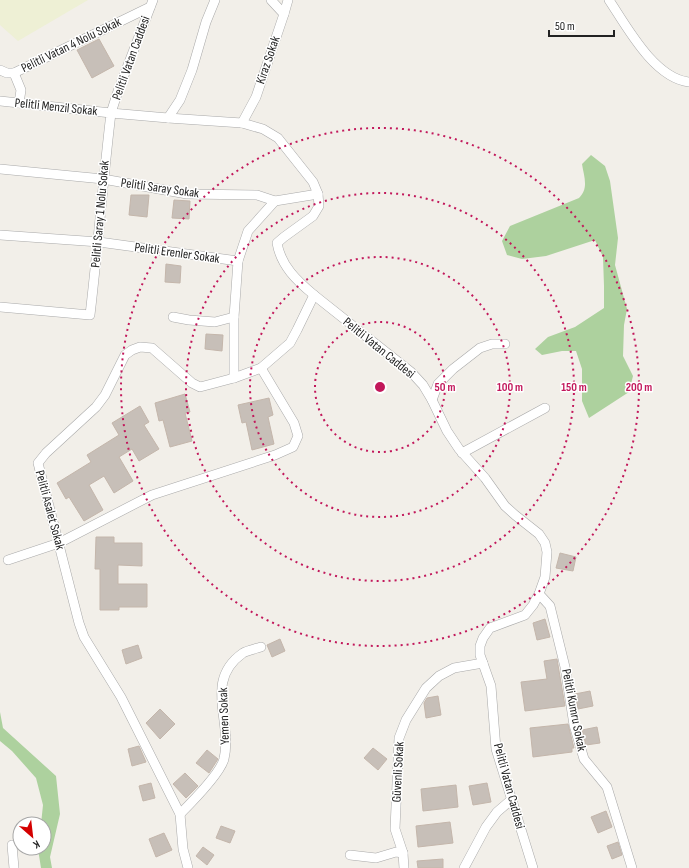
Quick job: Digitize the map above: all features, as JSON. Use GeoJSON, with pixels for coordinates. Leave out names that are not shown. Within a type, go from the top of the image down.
{"type":"FeatureCollection","features":[{"type":"Feature","properties":{"kind":"street"},"geometry":{"type":"LineString","coordinates":[[168,118],[180,100],[192,70],[206,22],[215,0]]}},
{"type":"Feature","properties":{"kind":"street"},"geometry":{"type":"LineString","coordinates":[[271,0],[284,14]]}},
{"type":"Feature","properties":{"kind":"street","name":"Kiraz Sokak"},"geometry":{"type":"LineString","coordinates":[[242,123],[256,97],[288,0]]}},
{"type":"Feature","properties":{"kind":"street"},"geometry":{"type":"LineString","coordinates":[[609,0],[638,44],[659,68],[680,81],[689,82]]}},
{"type":"Feature","properties":{"kind":"street","name":"Pelitli Vatan Caddesi"},"geometry":{"type":"LineString","coordinates":[[151,4],[111,113],[242,123],[263,129],[278,138],[313,182],[318,194],[319,206],[313,216],[277,243],[285,266],[314,296],[411,372],[423,385],[447,431],[462,453],[485,478],[505,506],[539,534],[545,543],[547,552],[545,577],[533,606],[525,615],[490,628],[483,638],[480,646],[480,655],[491,686],[496,749],[533,868]]}},
{"type":"Feature","properties":{"kind":"street","name":"Pelitli Vatan 4 Nolu Sokak"},"geometry":{"type":"LineString","coordinates":[[14,73],[151,4]]}},
{"type":"Feature","properties":{"kind":"street"},"geometry":{"type":"LineString","coordinates":[[0,70],[7,73],[14,73],[21,90],[19,103]]}},
{"type":"Feature","properties":{"kind":"street","name":"Pelitli Menzil Sokak"},"geometry":{"type":"LineString","coordinates":[[0,101],[111,113]]}},
{"type":"Feature","properties":{"kind":"street","name":"Pelitli Saray 1 Nolu Sokak"},"geometry":{"type":"LineString","coordinates":[[0,307],[90,314],[111,113]]}},
{"type":"Feature","properties":{"kind":"street","name":"Pelitli Saray Sokak"},"geometry":{"type":"LineString","coordinates":[[0,169],[103,179],[181,193],[257,195],[275,201],[318,194]]}},
{"type":"Feature","properties":{"kind":"street"},"geometry":{"type":"LineString","coordinates":[[238,261],[248,231],[275,201]]}},
{"type":"Feature","properties":{"kind":"street","name":"Pelitli Erenler Sokak"},"geometry":{"type":"LineString","coordinates":[[0,235],[98,242],[238,261],[234,317],[234,378]]}},
{"type":"Feature","properties":{"kind":"street","name":"Pelitli Asalet Sokak"},"geometry":{"type":"LineString","coordinates":[[188,868],[183,849],[180,814],[121,697],[84,637],[38,463],[46,453],[96,407],[105,395],[125,354],[140,347],[152,348],[192,383],[200,387],[234,378],[261,368],[290,343],[314,296]]}},
{"type":"Feature","properties":{"kind":"street"},"geometry":{"type":"LineString","coordinates":[[173,317],[215,322],[234,317]]}},
{"type":"Feature","properties":{"kind":"street"},"geometry":{"type":"LineString","coordinates":[[432,400],[438,384],[453,369],[480,348],[492,344],[505,344]]}},
{"type":"Feature","properties":{"kind":"street"},"geometry":{"type":"LineString","coordinates":[[8,560],[59,543],[152,495],[275,455],[293,446],[298,436],[294,422],[261,368]]}},
{"type":"Feature","properties":{"kind":"street"},"geometry":{"type":"LineString","coordinates":[[462,453],[545,408]]}},
{"type":"Feature","properties":{"kind":"street","name":"Pelitli Kumru Sokak"},"geometry":{"type":"LineString","coordinates":[[539,594],[550,606],[565,667],[574,725],[584,759],[607,787],[632,868]]}},
{"type":"Feature","properties":{"kind":"street","name":"Yemen Sokak"},"geometry":{"type":"LineString","coordinates":[[180,814],[210,781],[224,760],[226,735],[221,695],[223,679],[230,666],[244,652],[261,647]]}},
{"type":"Feature","properties":{"kind":"street","name":"Güvenli Sokak"},"geometry":{"type":"LineString","coordinates":[[404,868],[403,853],[395,829],[399,738],[406,720],[426,688],[439,676],[454,668],[483,663]]}},
{"type":"Feature","properties":{"kind":"street"},"geometry":{"type":"LineString","coordinates":[[464,868],[486,827],[497,812],[511,800]]}},
{"type":"Feature","properties":{"kind":"street"},"geometry":{"type":"LineString","coordinates":[[350,855],[376,858],[396,852],[403,853]]}},
{"type":"Feature","properties":{"kind":"street"},"geometry":{"type":"LineString","coordinates":[[13,856],[14,868]]}},
{"type":"Feature","properties":{"kind":"green space"},"geometry":{"type":"Polygon","coordinates":[[[0,0],[88,0],[18,41],[0,25],[0,0]]]}},
{"type":"Feature","properties":{"kind":"green space"},"geometry":{"type":"Polygon","coordinates":[[[591,155],[605,166],[610,181],[618,238],[615,265],[627,309],[624,325],[623,356],[633,376],[629,392],[589,418],[582,401],[582,369],[576,351],[562,351],[542,355],[535,349],[548,337],[575,327],[604,308],[603,257],[595,240],[546,256],[522,259],[507,255],[502,241],[510,226],[579,198],[585,186],[582,164],[591,155]]]}},
{"type":"Feature","properties":{"kind":"green space"},"geometry":{"type":"Polygon","coordinates":[[[0,712],[3,728],[56,776],[60,814],[52,848],[52,816],[42,816],[43,805],[36,778],[12,751],[0,741],[0,712]]]}},
{"type":"Feature","properties":{"kind":"green space"},"geometry":{"type":"Polygon","coordinates":[[[39,856],[50,856],[52,868],[41,868],[39,856]]]}},
{"type":"Feature","properties":{"kind":"building"},"geometry":{"type":"Polygon","coordinates":[[[99,39],[114,66],[92,78],[77,50],[99,39]]]}},
{"type":"Feature","properties":{"kind":"building"},"geometry":{"type":"Polygon","coordinates":[[[131,195],[149,195],[147,217],[129,215],[131,195]]]}},
{"type":"Feature","properties":{"kind":"building"},"geometry":{"type":"Polygon","coordinates":[[[174,200],[190,201],[189,219],[172,218],[174,200]]]}},
{"type":"Feature","properties":{"kind":"building"},"geometry":{"type":"Polygon","coordinates":[[[166,264],[181,266],[180,283],[165,282],[166,264]]]}},
{"type":"Feature","properties":{"kind":"building"},"geometry":{"type":"Polygon","coordinates":[[[206,334],[223,335],[222,351],[205,349],[206,334]]]}},
{"type":"Feature","properties":{"kind":"building"},"geometry":{"type":"Polygon","coordinates":[[[185,394],[190,412],[185,413],[192,441],[170,447],[163,420],[159,421],[155,403],[185,394]]]}},
{"type":"Feature","properties":{"kind":"building"},"geometry":{"type":"Polygon","coordinates":[[[269,398],[273,415],[268,417],[274,444],[252,450],[246,422],[242,423],[238,405],[269,398]]]}},
{"type":"Feature","properties":{"kind":"building"},"geometry":{"type":"Polygon","coordinates":[[[140,406],[149,422],[144,425],[159,449],[139,461],[132,449],[119,457],[133,481],[114,493],[104,476],[89,485],[103,510],[84,521],[69,497],[66,499],[57,483],[91,462],[87,455],[119,435],[112,423],[140,406]]]}},
{"type":"Feature","properties":{"kind":"building"},"geometry":{"type":"Polygon","coordinates":[[[96,537],[114,537],[114,543],[142,543],[142,566],[118,565],[118,584],[147,584],[147,607],[119,607],[119,610],[100,610],[100,569],[95,569],[96,537]]]}},
{"type":"Feature","properties":{"kind":"building"},"geometry":{"type":"Polygon","coordinates":[[[560,553],[576,557],[573,571],[556,568],[560,553]]]}},
{"type":"Feature","properties":{"kind":"building"},"geometry":{"type":"Polygon","coordinates":[[[545,619],[550,637],[537,640],[533,623],[545,619]]]}},
{"type":"Feature","properties":{"kind":"building"},"geometry":{"type":"Polygon","coordinates":[[[280,639],[285,651],[272,657],[267,645],[280,639]]]}},
{"type":"Feature","properties":{"kind":"building"},"geometry":{"type":"Polygon","coordinates":[[[138,645],[142,658],[126,664],[122,650],[138,645]]]}},
{"type":"Feature","properties":{"kind":"building"},"geometry":{"type":"Polygon","coordinates":[[[557,659],[565,706],[525,711],[521,682],[547,679],[544,661],[557,659]]]}},
{"type":"Feature","properties":{"kind":"building"},"geometry":{"type":"Polygon","coordinates":[[[590,691],[593,706],[578,709],[575,694],[590,691]]]}},
{"type":"Feature","properties":{"kind":"building"},"geometry":{"type":"Polygon","coordinates":[[[438,696],[441,715],[426,718],[424,703],[427,698],[438,696]]]}},
{"type":"Feature","properties":{"kind":"building"},"geometry":{"type":"Polygon","coordinates":[[[160,709],[175,724],[160,739],[146,723],[160,709]]]}},
{"type":"Feature","properties":{"kind":"building"},"geometry":{"type":"Polygon","coordinates":[[[568,724],[574,748],[572,748],[572,752],[533,757],[530,728],[568,724]]]}},
{"type":"Feature","properties":{"kind":"building"},"geometry":{"type":"Polygon","coordinates":[[[597,727],[600,743],[586,745],[582,730],[597,727]]]}},
{"type":"Feature","properties":{"kind":"building"},"geometry":{"type":"Polygon","coordinates":[[[139,746],[146,762],[132,766],[128,749],[139,746]]]}},
{"type":"Feature","properties":{"kind":"building"},"geometry":{"type":"Polygon","coordinates":[[[373,748],[387,759],[378,770],[364,758],[373,748]]]}},
{"type":"Feature","properties":{"kind":"building"},"geometry":{"type":"Polygon","coordinates":[[[207,750],[218,759],[209,773],[196,763],[207,750]]]}},
{"type":"Feature","properties":{"kind":"building"},"geometry":{"type":"Polygon","coordinates":[[[185,773],[198,786],[186,798],[173,784],[185,773]]]}},
{"type":"Feature","properties":{"kind":"building"},"geometry":{"type":"Polygon","coordinates":[[[151,783],[155,798],[143,801],[139,786],[151,783]]]}},
{"type":"Feature","properties":{"kind":"building"},"geometry":{"type":"Polygon","coordinates":[[[487,783],[491,802],[473,805],[469,786],[487,783]]]}},
{"type":"Feature","properties":{"kind":"building"},"geometry":{"type":"Polygon","coordinates":[[[456,785],[458,807],[423,811],[421,789],[456,785]]]}},
{"type":"Feature","properties":{"kind":"building"},"geometry":{"type":"Polygon","coordinates":[[[606,811],[612,827],[598,833],[591,817],[606,811]]]}},
{"type":"Feature","properties":{"kind":"building"},"geometry":{"type":"Polygon","coordinates":[[[450,822],[453,843],[418,847],[416,826],[450,822]]]}},
{"type":"Feature","properties":{"kind":"building"},"geometry":{"type":"Polygon","coordinates":[[[221,826],[235,831],[230,843],[216,838],[221,826]]]}},
{"type":"Feature","properties":{"kind":"building"},"geometry":{"type":"Polygon","coordinates":[[[164,833],[172,850],[156,857],[149,839],[164,833]]]}},
{"type":"Feature","properties":{"kind":"building"},"geometry":{"type":"Polygon","coordinates":[[[618,842],[622,855],[612,859],[607,846],[618,842]]]}},
{"type":"Feature","properties":{"kind":"building"},"geometry":{"type":"Polygon","coordinates":[[[203,847],[214,855],[207,865],[196,856],[203,847]]]}},
{"type":"Feature","properties":{"kind":"building"},"geometry":{"type":"Polygon","coordinates":[[[443,859],[443,868],[418,868],[417,861],[443,859]]]}}]}
